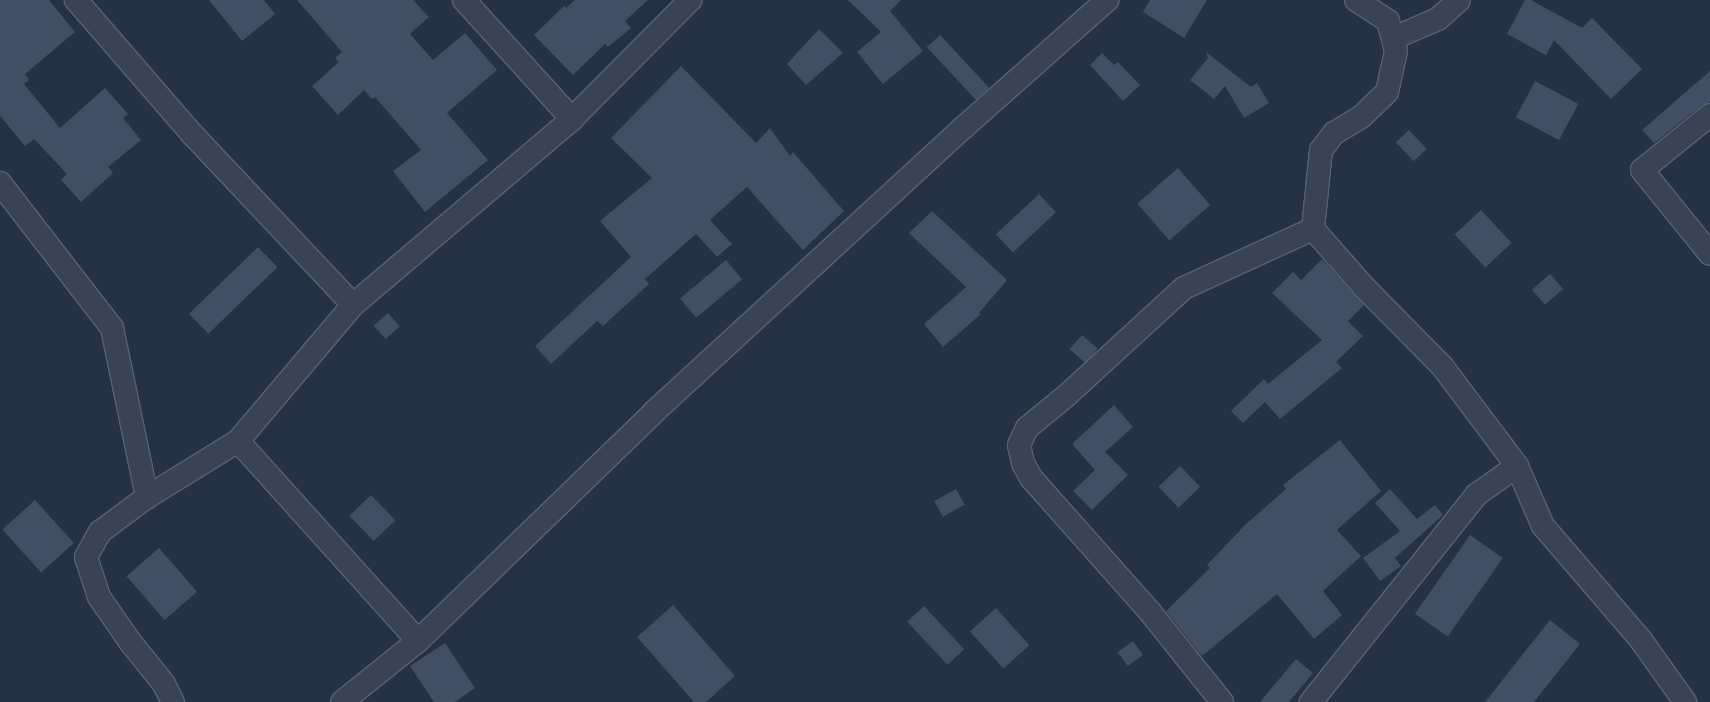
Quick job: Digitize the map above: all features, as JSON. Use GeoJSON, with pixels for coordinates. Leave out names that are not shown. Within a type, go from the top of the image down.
{"type":"FeatureCollection","features":[{"type":"Feature","properties":{"kind":"street"},"geometry":{"type":"LineString","coordinates":[[76,0],[193,135],[353,305]]}},
{"type":"Feature","properties":{"kind":"street"},"geometry":{"type":"LineString","coordinates":[[464,0],[572,119]]}},
{"type":"Feature","properties":{"kind":"street"},"geometry":{"type":"LineString","coordinates":[[173,702],[164,684],[131,643],[99,596],[86,557],[100,532],[146,497],[238,441],[353,305],[572,119],[690,0]]}},
{"type":"Feature","properties":{"kind":"street"},"geometry":{"type":"LineString","coordinates":[[342,702],[418,641],[654,412],[963,128],[1107,0]]}},
{"type":"Feature","properties":{"kind":"street"},"geometry":{"type":"LineString","coordinates":[[1356,0],[1388,20],[1396,51],[1387,92],[1361,117],[1334,133],[1321,150],[1313,229],[1364,288],[1442,366],[1517,466],[1544,526],[1641,640],[1686,702]]}},
{"type":"Feature","properties":{"kind":"street"},"geometry":{"type":"LineString","coordinates":[[1394,38],[1438,19],[1458,0]]}},
{"type":"Feature","properties":{"kind":"street"},"geometry":{"type":"LineString","coordinates":[[1710,115],[1642,170],[1710,254]]}},
{"type":"Feature","properties":{"kind":"street"},"geometry":{"type":"LineString","coordinates":[[0,183],[112,328],[146,497]]}},
{"type":"Feature","properties":{"kind":"street"},"geometry":{"type":"LineString","coordinates":[[1222,702],[1151,613],[1031,478],[1023,463],[1019,445],[1028,428],[1066,396],[1184,288],[1313,229]]}},
{"type":"Feature","properties":{"kind":"street"},"geometry":{"type":"LineString","coordinates":[[238,441],[418,641]]}},
{"type":"Feature","properties":{"kind":"street"},"geometry":{"type":"LineString","coordinates":[[1311,702],[1476,495],[1517,466]]}},
{"type":"Feature","properties":{"kind":"building"},"geometry":{"type":"Polygon","coordinates":[[[0,0],[49,0],[75,32],[25,74],[29,80],[24,84],[60,128],[105,88],[128,114],[123,118],[141,140],[108,167],[113,173],[81,202],[61,180],[67,174],[34,139],[25,146],[0,116],[0,0]]]}},
{"type":"Feature","properties":{"kind":"building"},"geometry":{"type":"Polygon","coordinates":[[[209,0],[264,0],[275,14],[242,41],[209,0]]]}},
{"type":"Feature","properties":{"kind":"building"},"geometry":{"type":"Polygon","coordinates":[[[297,0],[413,0],[429,17],[410,34],[433,60],[465,33],[497,70],[447,113],[488,160],[425,212],[393,171],[421,150],[375,97],[372,99],[364,90],[338,115],[312,86],[339,62],[335,58],[342,52],[297,0]]]}},
{"type":"Feature","properties":{"kind":"building"},"geometry":{"type":"Polygon","coordinates":[[[575,0],[648,0],[625,21],[631,28],[608,47],[605,44],[573,75],[534,35],[564,6],[566,8],[575,0]]]}},
{"type":"Feature","properties":{"kind":"building"},"geometry":{"type":"Polygon","coordinates":[[[848,0],[901,0],[890,11],[923,51],[883,84],[857,52],[881,32],[848,0]]]}},
{"type":"Feature","properties":{"kind":"building"},"geometry":{"type":"Polygon","coordinates":[[[1150,0],[1207,0],[1184,38],[1143,12],[1150,0]]]}},
{"type":"Feature","properties":{"kind":"building"},"geometry":{"type":"Polygon","coordinates":[[[1525,0],[1531,0],[1582,28],[1592,18],[1642,69],[1611,99],[1554,40],[1546,55],[1507,34],[1525,0]]]}},
{"type":"Feature","properties":{"kind":"building"},"geometry":{"type":"Polygon","coordinates":[[[819,29],[843,53],[806,85],[787,64],[819,29]]]}},
{"type":"Feature","properties":{"kind":"building"},"geometry":{"type":"Polygon","coordinates":[[[940,35],[989,88],[976,100],[927,47],[940,35]]]}},
{"type":"Feature","properties":{"kind":"building"},"geometry":{"type":"Polygon","coordinates":[[[1206,52],[1251,87],[1257,83],[1269,103],[1244,118],[1225,86],[1214,99],[1190,80],[1208,58],[1206,52]]]}},
{"type":"Feature","properties":{"kind":"building"},"geometry":{"type":"Polygon","coordinates":[[[1102,53],[1114,65],[1118,62],[1140,85],[1123,101],[1090,65],[1102,53]]]}},
{"type":"Feature","properties":{"kind":"building"},"geometry":{"type":"Polygon","coordinates":[[[681,66],[756,143],[770,128],[790,156],[793,152],[844,211],[803,250],[747,187],[710,220],[732,244],[717,257],[696,234],[645,279],[649,284],[603,326],[597,321],[551,364],[535,346],[631,257],[600,221],[652,178],[611,138],[681,66]]]}},
{"type":"Feature","properties":{"kind":"building"},"geometry":{"type":"Polygon","coordinates":[[[1710,71],[1710,102],[1702,105],[1654,143],[1642,130],[1710,71]]]}},
{"type":"Feature","properties":{"kind":"building"},"geometry":{"type":"Polygon","coordinates":[[[1535,81],[1578,104],[1559,140],[1516,117],[1535,81]]]}},
{"type":"Feature","properties":{"kind":"building"},"geometry":{"type":"Polygon","coordinates":[[[1409,130],[1427,149],[1414,161],[1396,142],[1409,130]]]}},
{"type":"Feature","properties":{"kind":"building"},"geometry":{"type":"Polygon","coordinates":[[[1178,168],[1210,205],[1169,240],[1137,203],[1178,168]]]}},
{"type":"Feature","properties":{"kind":"building"},"geometry":{"type":"Polygon","coordinates":[[[1039,194],[1056,212],[1013,253],[996,234],[1039,194]]]}},
{"type":"Feature","properties":{"kind":"building"},"geometry":{"type":"Polygon","coordinates":[[[1481,210],[1512,243],[1485,267],[1455,235],[1481,210]]]}},
{"type":"Feature","properties":{"kind":"building"},"geometry":{"type":"Polygon","coordinates":[[[932,211],[1007,280],[979,313],[981,314],[943,347],[924,324],[966,287],[909,233],[932,211]]]}},
{"type":"Feature","properties":{"kind":"building"},"geometry":{"type":"Polygon","coordinates":[[[258,247],[277,267],[208,334],[189,314],[258,247]]]}},
{"type":"Feature","properties":{"kind":"building"},"geometry":{"type":"Polygon","coordinates":[[[1322,259],[1364,305],[1348,321],[1363,336],[1336,362],[1342,368],[1280,419],[1265,402],[1243,423],[1231,411],[1264,379],[1268,384],[1322,340],[1272,293],[1293,272],[1301,280],[1322,259]]]}},
{"type":"Feature","properties":{"kind":"building"},"geometry":{"type":"Polygon","coordinates":[[[726,260],[742,279],[696,318],[680,299],[726,260]]]}},
{"type":"Feature","properties":{"kind":"building"},"geometry":{"type":"Polygon","coordinates":[[[1550,274],[1563,289],[1545,305],[1532,290],[1550,274]]]}},
{"type":"Feature","properties":{"kind":"building"},"geometry":{"type":"Polygon","coordinates":[[[388,313],[400,327],[385,339],[374,325],[388,313]]]}},
{"type":"Feature","properties":{"kind":"building"},"geometry":{"type":"Polygon","coordinates":[[[1082,335],[1098,349],[1085,363],[1070,349],[1082,335]]]}},
{"type":"Feature","properties":{"kind":"building"},"geometry":{"type":"Polygon","coordinates":[[[1114,405],[1133,427],[1105,452],[1128,475],[1092,510],[1073,491],[1095,470],[1072,444],[1114,405]]]}},
{"type":"Feature","properties":{"kind":"building"},"geometry":{"type":"Polygon","coordinates":[[[1340,440],[1381,491],[1337,530],[1361,556],[1323,591],[1342,615],[1314,639],[1277,594],[1202,656],[1166,611],[1210,568],[1207,565],[1246,524],[1286,489],[1283,485],[1340,440]]]}},
{"type":"Feature","properties":{"kind":"building"},"geometry":{"type":"Polygon","coordinates":[[[1180,466],[1200,487],[1179,508],[1158,487],[1180,466]]]}},
{"type":"Feature","properties":{"kind":"building"},"geometry":{"type":"Polygon","coordinates":[[[956,489],[965,505],[943,517],[934,501],[956,489]]]}},
{"type":"Feature","properties":{"kind":"building"},"geometry":{"type":"Polygon","coordinates":[[[1390,489],[1417,519],[1435,505],[1443,515],[1395,558],[1401,566],[1380,581],[1363,558],[1400,531],[1375,503],[1390,489]]]}},
{"type":"Feature","properties":{"kind":"building"},"geometry":{"type":"Polygon","coordinates":[[[371,495],[395,520],[374,541],[349,516],[371,495]]]}},
{"type":"Feature","properties":{"kind":"building"},"geometry":{"type":"Polygon","coordinates":[[[35,500],[74,543],[41,573],[2,529],[35,500]]]}},
{"type":"Feature","properties":{"kind":"building"},"geometry":{"type":"Polygon","coordinates":[[[1470,535],[1503,558],[1448,637],[1415,614],[1470,535]]]}},
{"type":"Feature","properties":{"kind":"building"},"geometry":{"type":"Polygon","coordinates":[[[159,548],[197,592],[165,620],[127,576],[159,548]]]}},
{"type":"Feature","properties":{"kind":"building"},"geometry":{"type":"Polygon","coordinates":[[[673,605],[735,676],[706,702],[694,702],[637,637],[673,605]]]}},
{"type":"Feature","properties":{"kind":"building"},"geometry":{"type":"Polygon","coordinates":[[[924,606],[964,649],[947,665],[907,622],[924,606]]]}},
{"type":"Feature","properties":{"kind":"building"},"geometry":{"type":"Polygon","coordinates":[[[996,608],[1029,645],[1003,669],[970,631],[996,608]]]}},
{"type":"Feature","properties":{"kind":"building"},"geometry":{"type":"Polygon","coordinates":[[[1550,620],[1580,644],[1534,702],[1485,702],[1550,620]]]}},
{"type":"Feature","properties":{"kind":"building"},"geometry":{"type":"Polygon","coordinates":[[[1133,641],[1143,655],[1128,666],[1118,652],[1133,641]]]}},
{"type":"Feature","properties":{"kind":"building"},"geometry":{"type":"Polygon","coordinates":[[[445,643],[475,688],[455,702],[434,702],[410,666],[445,643]]]}},
{"type":"Feature","properties":{"kind":"building"},"geometry":{"type":"Polygon","coordinates":[[[1296,659],[1313,673],[1289,702],[1260,702],[1296,659]]]}}]}
